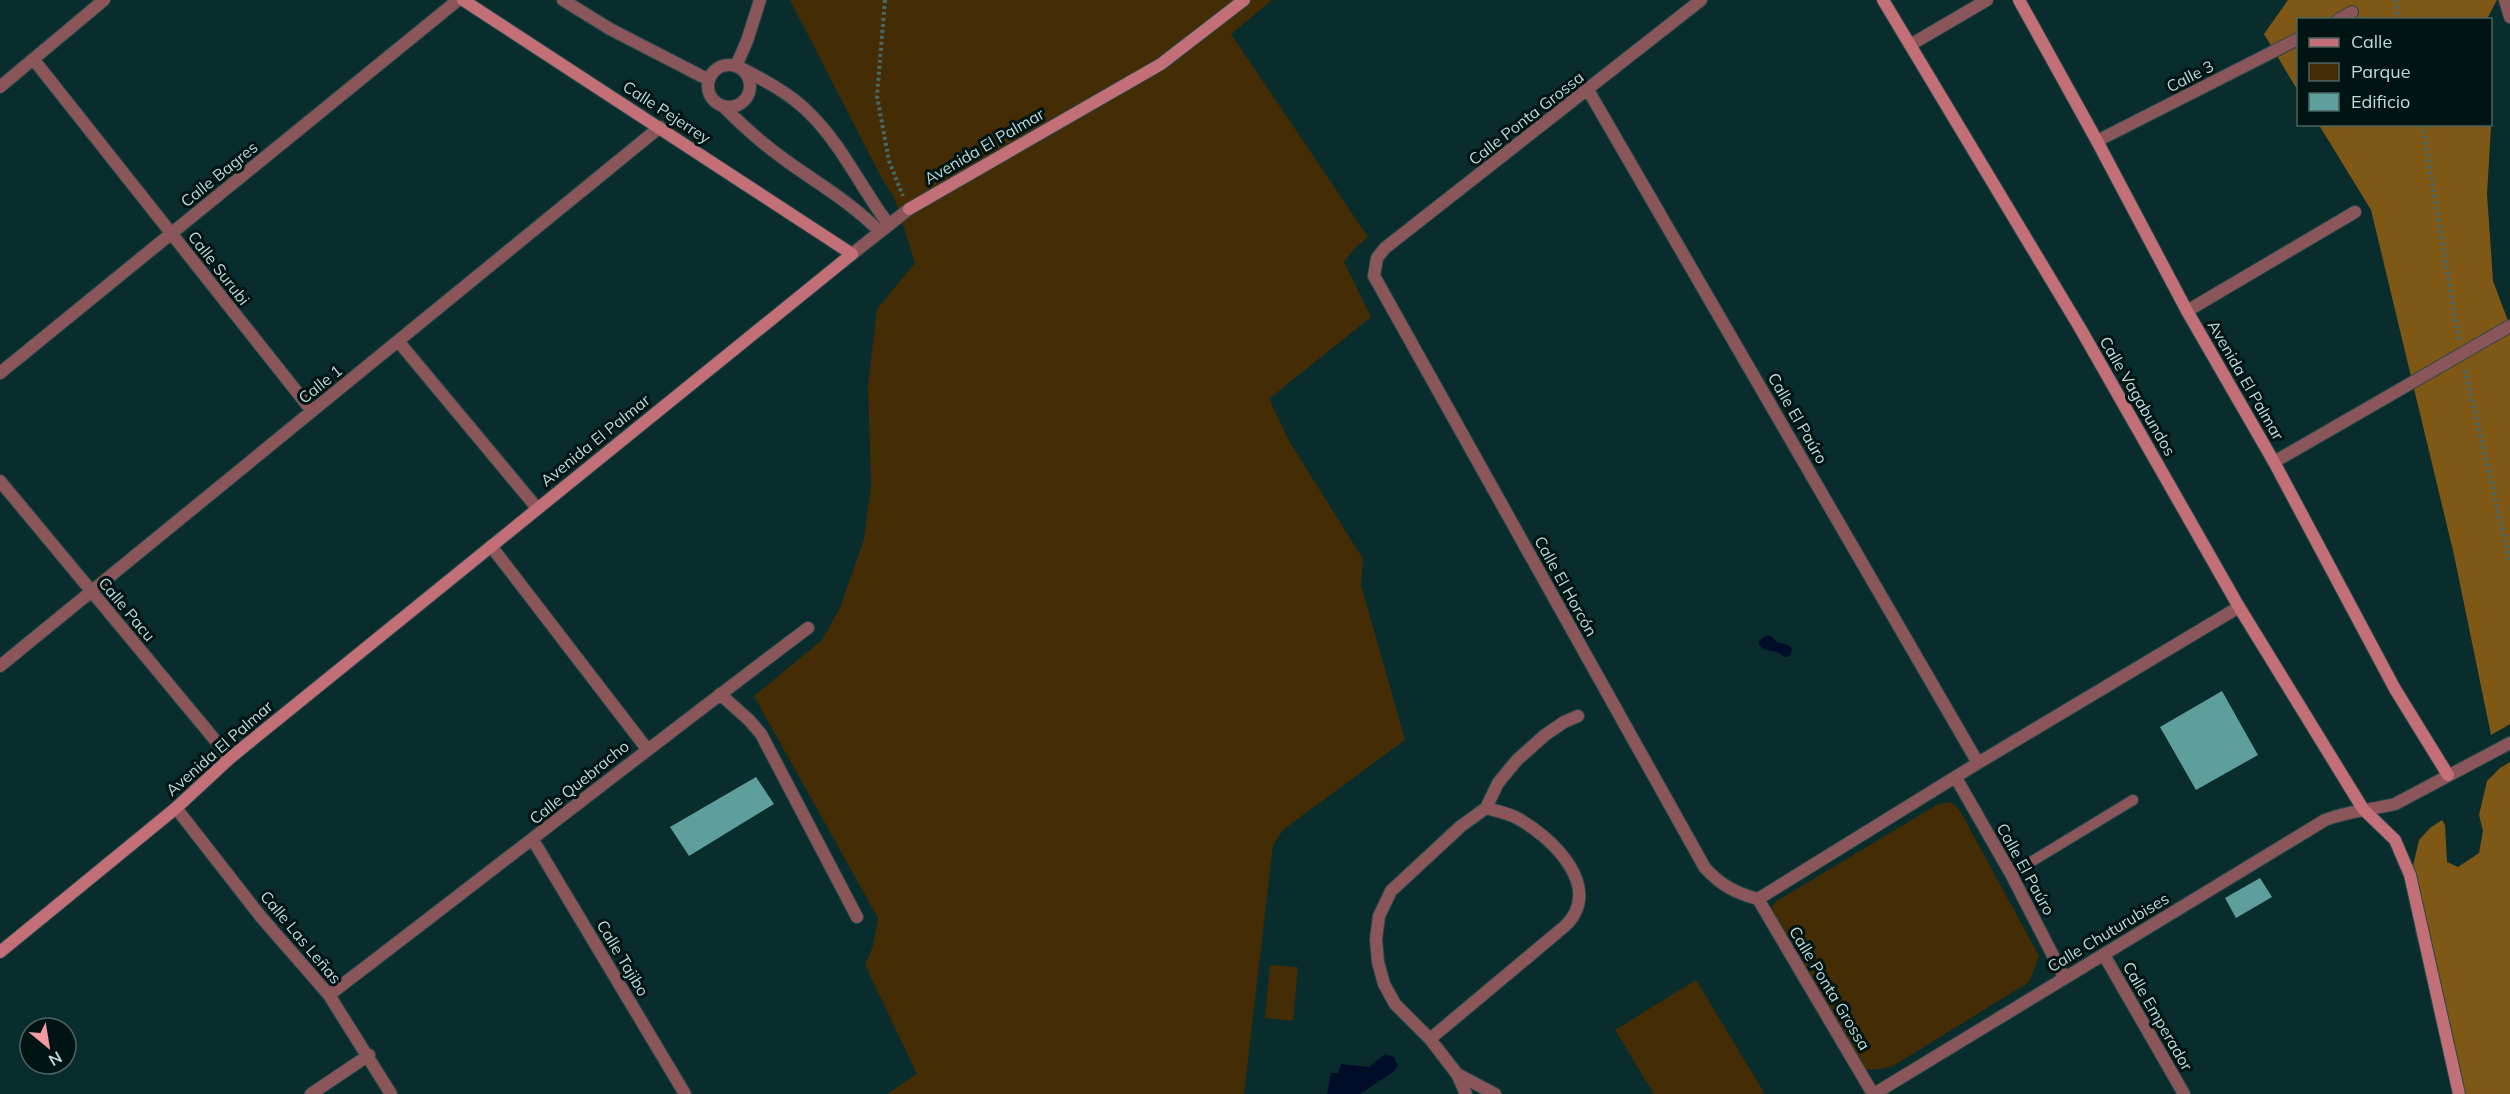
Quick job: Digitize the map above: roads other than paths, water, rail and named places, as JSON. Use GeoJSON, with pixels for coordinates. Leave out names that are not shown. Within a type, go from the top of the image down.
{"type":"FeatureCollection","features":[{"type":"Feature","properties":{"kind":"street"},"geometry":{"type":"LineString","coordinates":[[2,81],[34,60],[104,0]]}},
{"type":"Feature","properties":{"kind":"street","name":"Calle Bagres"},"geometry":{"type":"LineString","coordinates":[[0,373],[458,0]]}},
{"type":"Feature","properties":{"kind":"street","name":"Calle Pejerrey"},"geometry":{"type":"LineString","coordinates":[[463,0],[852,254]]}},
{"type":"Feature","properties":{"kind":"street"},"geometry":{"type":"LineString","coordinates":[[563,0],[610,29],[709,80]]}},
{"type":"Feature","properties":{"kind":"street"},"geometry":{"type":"LineString","coordinates":[[739,68],[760,0]]}},
{"type":"Feature","properties":{"kind":"street","name":"Avenida El Palmar"},"geometry":{"type":"LineString","coordinates":[[0,952],[176,808],[230,758],[884,228],[909,209],[1161,64],[1244,0]]}},
{"type":"Feature","properties":{"kind":"street","name":"Calle Ponta Grossa"},"geometry":{"type":"LineString","coordinates":[[1375,264],[1385,248],[1701,0]]}},
{"type":"Feature","properties":{"kind":"street","name":"Calle Vagabundos"},"geometry":{"type":"LineString","coordinates":[[1883,0],[2080,328],[2239,607],[2362,808],[2395,840],[2410,875],[2459,1094]]}},
{"type":"Feature","properties":{"kind":"street"},"geometry":{"type":"LineString","coordinates":[[1910,45],[1987,0]]}},
{"type":"Feature","properties":{"kind":"street","name":"Avenida El Palmar"},"geometry":{"type":"LineString","coordinates":[[2019,0],[2187,311],[2274,462],[2396,689],[2448,775]]}},
{"type":"Feature","properties":{"kind":"street"},"geometry":{"type":"LineString","coordinates":[[2505,0],[2510,17]]}},
{"type":"Feature","properties":{"kind":"street"},"geometry":{"type":"LineString","coordinates":[[2342,18],[2352,12]]}},
{"type":"Feature","properties":{"kind":"street","name":"Calle 3"},"geometry":{"type":"LineString","coordinates":[[2097,141],[2297,40]]}},
{"type":"Feature","properties":{"kind":"street","name":"Calle Surubi"},"geometry":{"type":"LineString","coordinates":[[34,60],[312,411]]}},
{"type":"Feature","properties":{"kind":"street"},"geometry":{"type":"LineString","coordinates":[[727,65],[739,68],[781,89],[806,109],[830,137],[884,228],[787,161],[713,100],[707,87],[709,80],[719,67],[727,65]]}},
{"type":"Feature","properties":{"kind":"street"},"geometry":{"type":"LineString","coordinates":[[725,108],[741,104],[750,92],[748,76],[739,68]]}},
{"type":"Feature","properties":{"kind":"street","name":"Calle El Paúro"},"geometry":{"type":"LineString","coordinates":[[1588,90],[1978,763]]}},
{"type":"Feature","properties":{"kind":"street","name":"Calle 1"},"geometry":{"type":"LineString","coordinates":[[0,666],[660,127]]}},
{"type":"Feature","properties":{"kind":"street"},"geometry":{"type":"LineString","coordinates":[[2187,311],[2355,212]]}},
{"type":"Feature","properties":{"kind":"street","name":"Calle El Horcón"},"geometry":{"type":"LineString","coordinates":[[1375,264],[1376,282],[1705,868],[1718,882],[1735,893],[1758,899]]}},
{"type":"Feature","properties":{"kind":"street"},"geometry":{"type":"LineString","coordinates":[[2274,462],[2510,326]]}},
{"type":"Feature","properties":{"kind":"street"},"geometry":{"type":"LineString","coordinates":[[398,341],[537,508]]}},
{"type":"Feature","properties":{"kind":"street","name":"Calle Pacu"},"geometry":{"type":"LineString","coordinates":[[0,481],[230,758]]}},
{"type":"Feature","properties":{"kind":"street","name":"Calle Quebracho"},"geometry":{"type":"LineString","coordinates":[[329,995],[533,840],[646,749],[491,546]]}},
{"type":"Feature","properties":{"kind":"street"},"geometry":{"type":"LineString","coordinates":[[1758,899],[1978,763],[2239,607]]}},
{"type":"Feature","properties":{"kind":"street"},"geometry":{"type":"LineString","coordinates":[[646,749],[808,628]]}},
{"type":"Feature","properties":{"kind":"street"},"geometry":{"type":"LineString","coordinates":[[720,694],[761,734],[857,917]]}},
{"type":"Feature","properties":{"kind":"street"},"geometry":{"type":"LineString","coordinates":[[1467,1094],[1457,1074],[1430,1039],[1395,1004],[1384,984],[1377,962],[1376,939],[1379,916],[1391,891],[1461,826],[1486,807],[1498,783],[1517,760],[1554,728],[1578,716]]}},
{"type":"Feature","properties":{"kind":"street","name":"Calle Chuturubises"},"geometry":{"type":"LineString","coordinates":[[1874,1094],[2325,820],[2362,808],[2377,808],[2395,804],[2510,743]]}},
{"type":"Feature","properties":{"kind":"street","name":"Calle El Paúro"},"geometry":{"type":"LineString","coordinates":[[1956,778],[2011,874],[2064,977]]}},
{"type":"Feature","properties":{"kind":"street"},"geometry":{"type":"LineString","coordinates":[[1430,1039],[1565,926],[1580,905],[1578,880],[1549,841],[1516,818],[1486,807]]}},
{"type":"Feature","properties":{"kind":"street","name":"Calle Las Leñas"},"geometry":{"type":"LineString","coordinates":[[176,808],[261,917],[329,995],[369,1055],[391,1094]]}},
{"type":"Feature","properties":{"kind":"street","name":"Calle Tajibo"},"geometry":{"type":"LineString","coordinates":[[533,840],[685,1094]]}},
{"type":"Feature","properties":{"kind":"street","name":"Calle Ponta Grossa"},"geometry":{"type":"LineString","coordinates":[[1758,899],[1874,1094]]}},
{"type":"Feature","properties":{"kind":"street","name":"Calle Emperador"},"geometry":{"type":"LineString","coordinates":[[2104,955],[2184,1094]]}},
{"type":"Feature","properties":{"kind":"street"},"geometry":{"type":"LineString","coordinates":[[310,1094],[369,1055]]}},
{"type":"Feature","properties":{"kind":"street"},"geometry":{"type":"LineString","coordinates":[[1457,1074],[1494,1093]]}},
{"type":"Feature","properties":{"kind":"lane"},"geometry":{"type":"LineString","coordinates":[[2011,874],[2133,800]]}},
{"type":"Feature","properties":{"kind":"water"},"geometry":{"type":"Polygon","coordinates":[[[1766,636],[1771,636],[1777,642],[1790,646],[1792,649],[1790,656],[1784,657],[1759,645],[1759,641],[1766,636]]]}},
{"type":"Feature","properties":{"kind":"water"},"geometry":{"type":"Polygon","coordinates":[[[1385,1054],[1394,1057],[1398,1066],[1393,1072],[1360,1094],[1327,1094],[1331,1073],[1338,1073],[1341,1064],[1369,1067],[1385,1054]]]}}]}
